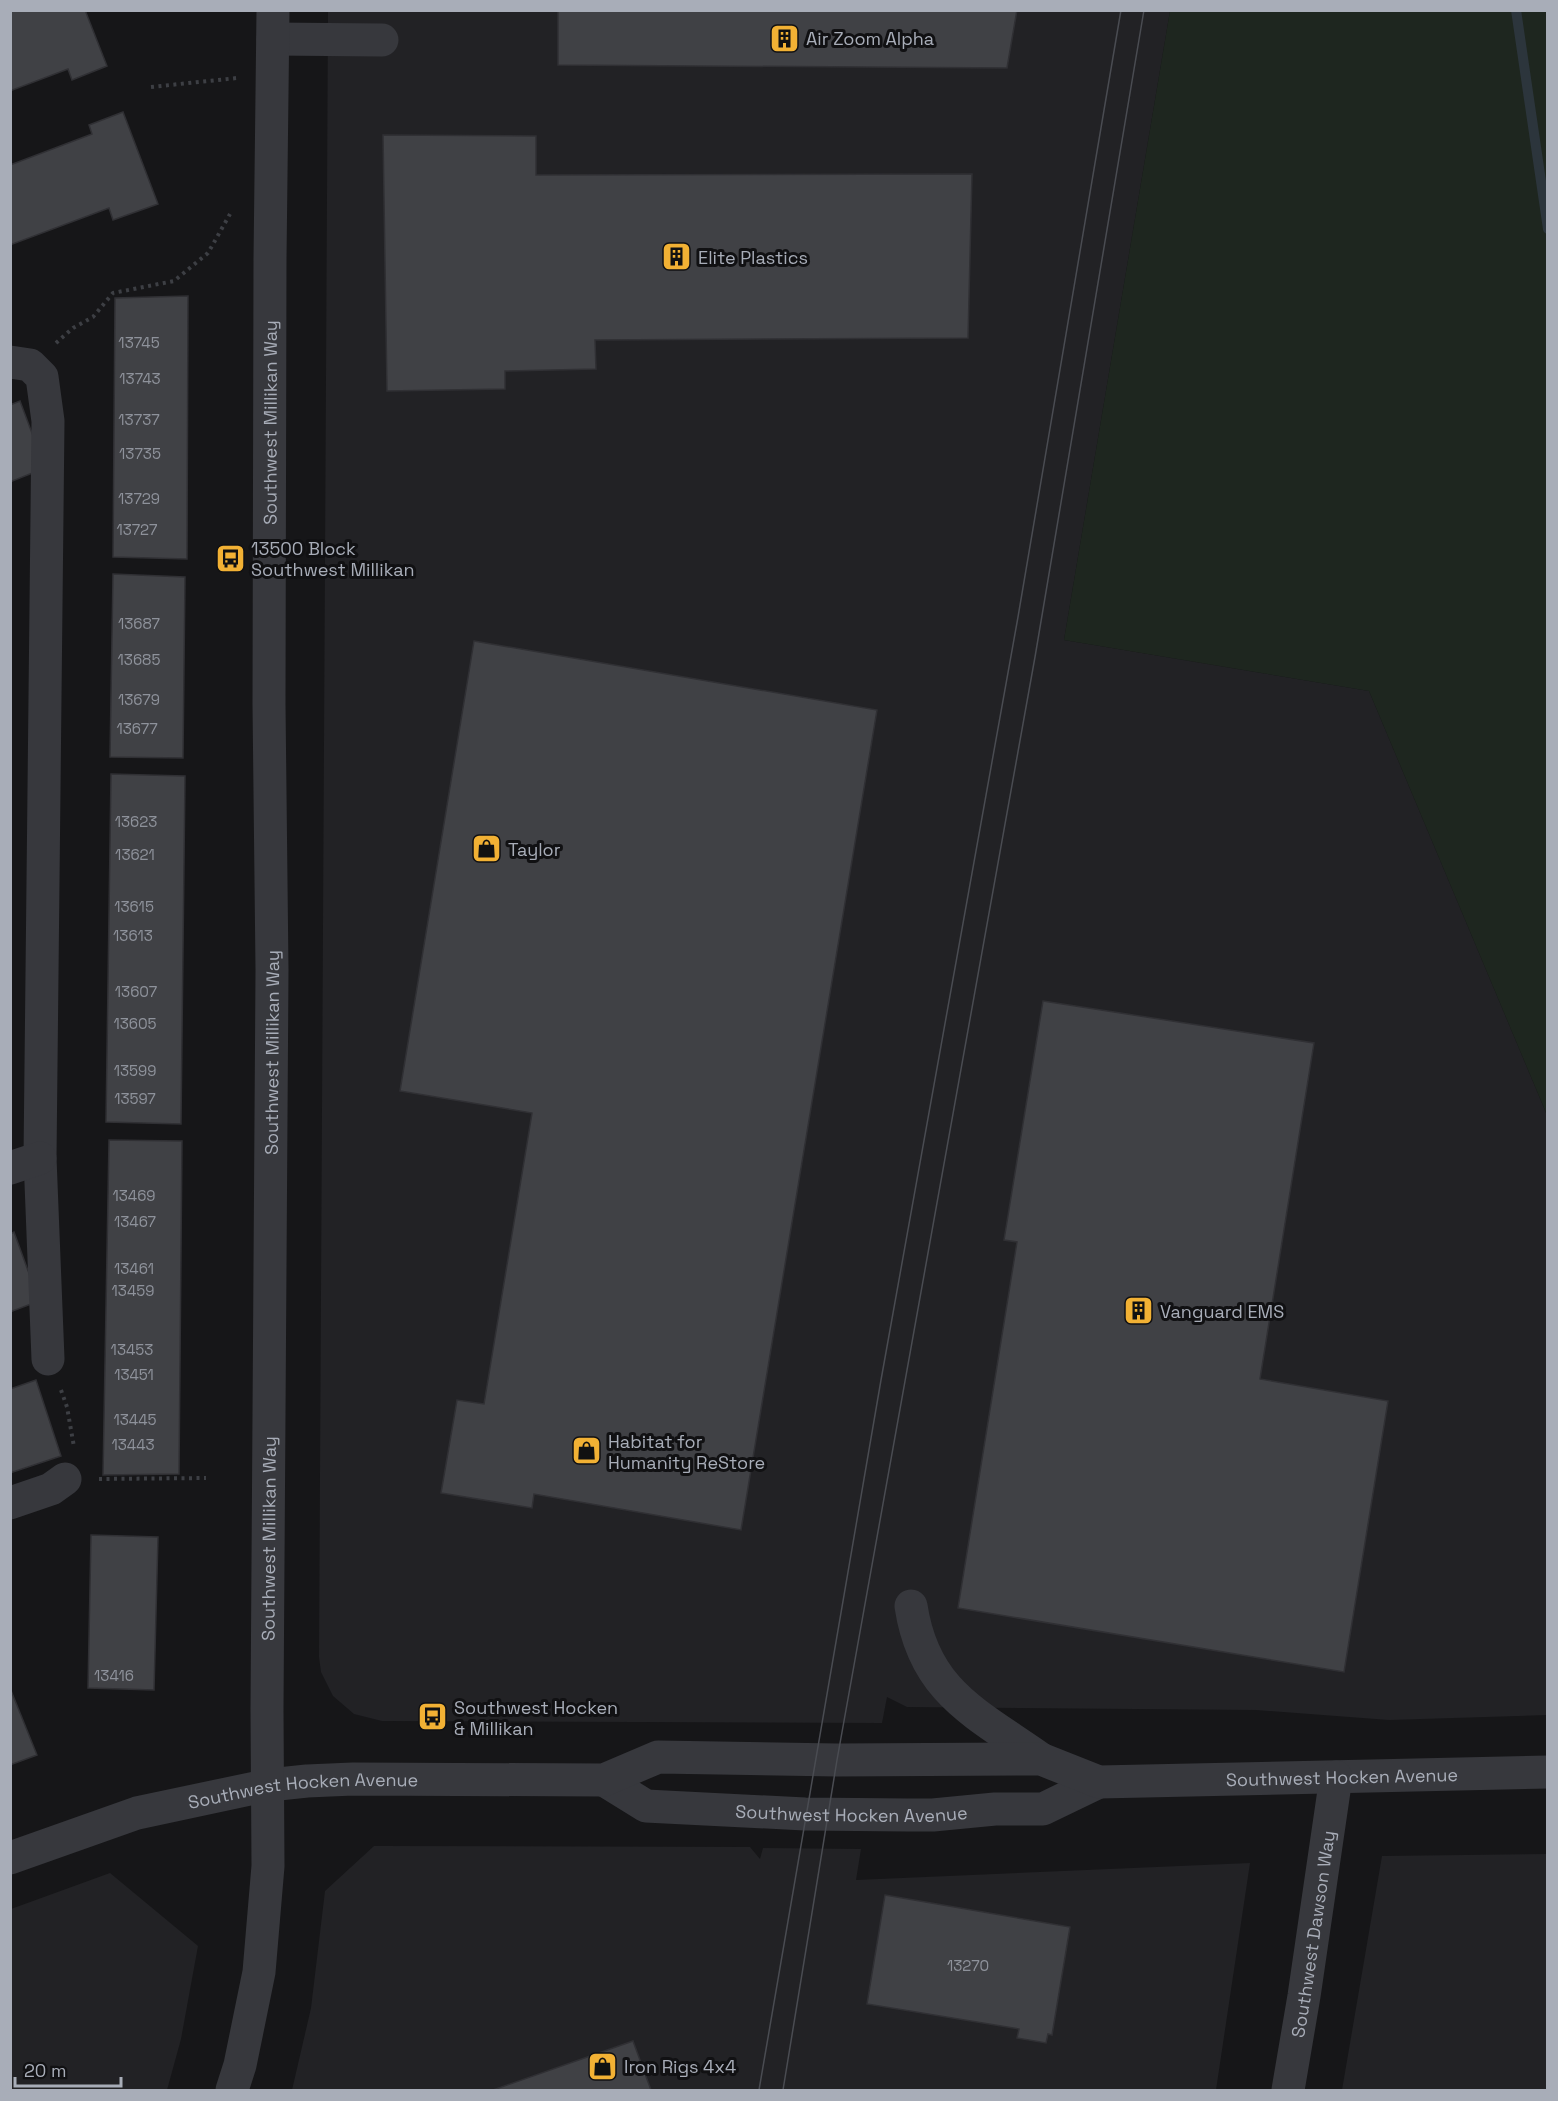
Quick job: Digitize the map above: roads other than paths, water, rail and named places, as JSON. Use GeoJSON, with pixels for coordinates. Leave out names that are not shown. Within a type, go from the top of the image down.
{"type":"FeatureCollection","features":[{"type":"Feature","properties":{"kind":"street"},"geometry":{"type":"LineString","coordinates":[[273,25],[382,40]]}},
{"type":"Feature","properties":{"kind":"street","name":"Southwest Millikan Way"},"geometry":{"type":"LineString","coordinates":[[232,2091],[240,2065],[258,1972],[268,1866],[272,970],[269,716],[270,259],[273,25]]}},
{"type":"Feature","properties":{"kind":"street"},"geometry":{"type":"LineString","coordinates":[[20,364],[42,377],[48,421],[25,1163],[48,1359]]}},
{"type":"Feature","properties":{"kind":"street"},"geometry":{"type":"LineString","coordinates":[[10,1503],[51,1489],[65,1479]]}},
{"type":"Feature","properties":{"kind":"street"},"geometry":{"type":"LineString","coordinates":[[911,1606],[914,1628],[923,1652],[934,1673],[954,1698],[1041,1759]]}},
{"type":"Feature","properties":{"kind":"street","name":"Southwest Hocken Avenue"},"geometry":{"type":"LineString","coordinates":[[10,1858],[137,1813],[269,1785],[352,1779],[604,1780],[658,1757],[837,1760],[1041,1759],[1099,1782],[1548,1772]]}},
{"type":"Feature","properties":{"kind":"street","name":"Southwest Dawson Way"},"geometry":{"type":"LineString","coordinates":[[1288,2091],[1336,1778]]}},
{"type":"Feature","properties":{"kind":"street","name":"Southwest Hocken Avenue"},"geometry":{"type":"LineString","coordinates":[[604,1780],[646,1806],[805,1814],[908,1815],[995,1809],[1042,1809],[1099,1782]]}},
{"type":"Feature","properties":{"kind":"waterway"},"geometry":{"type":"LineString","coordinates":[[1516,10],[1548,229]]}},
{"type":"Feature","properties":{"kind":"tram line"},"geometry":{"type":"LineString","coordinates":[[759,2090],[881,1380],[1018,617],[1121,10]]}},
{"type":"Feature","properties":{"kind":"tram line"},"geometry":{"type":"LineString","coordinates":[[783,2090],[837,1760],[1035,657],[1144,10]]}},
{"type":"Feature","properties":{"kind":"place","name":"Air Zoom Alpha"},"geometry":{"type":"Point","coordinates":[785,38]}},
{"type":"Feature","properties":{"kind":"place","name":"Elite Plastics"},"geometry":{"type":"Point","coordinates":[677,257]}},
{"type":"Feature","properties":{"kind":"place","name":"13500 Block Southwest Millikan"},"geometry":{"type":"Point","coordinates":[230,558]}},
{"type":"Feature","properties":{"kind":"place","name":"Taylor"},"geometry":{"type":"Point","coordinates":[487,849]}},
{"type":"Feature","properties":{"kind":"place","name":"Vanguard EMS"},"geometry":{"type":"Point","coordinates":[1139,1311]}},
{"type":"Feature","properties":{"kind":"place","name":"Habitat for Humanity ReStore"},"geometry":{"type":"Point","coordinates":[587,1451]}},
{"type":"Feature","properties":{"kind":"place","name":"Southwest Hocken & Millikan"},"geometry":{"type":"Point","coordinates":[433,1717]}},
{"type":"Feature","properties":{"kind":"place","name":"Iron Rigs 4x4"},"geometry":{"type":"Point","coordinates":[603,2066]}}]}
